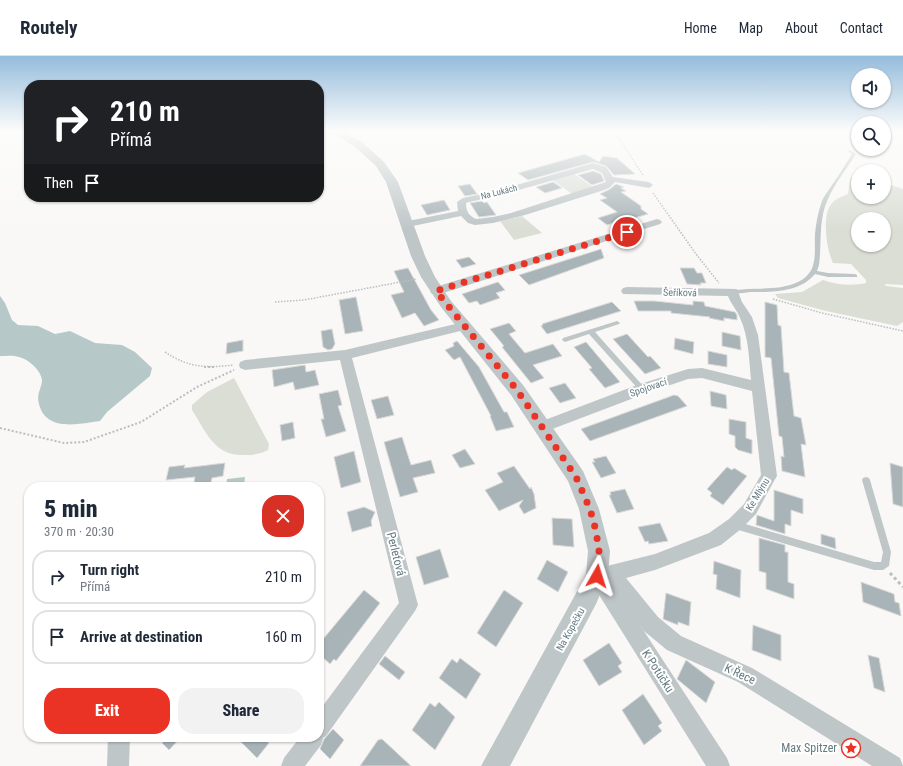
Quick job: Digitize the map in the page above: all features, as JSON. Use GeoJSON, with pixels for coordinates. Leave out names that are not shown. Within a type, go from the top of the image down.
{"type":"FeatureCollection","features":[{"type":"Feature","properties":{"kind":"street","name":"Na Kopečku"},"geometry":{"type":"LineString","coordinates":[[380,164],[392,182],[418,256],[436,291],[517,390],[576,477],[590,509],[599,551],[597,576],[588,596],[495,766]]}},
{"type":"Feature","properties":{"kind":"street","name":"Na Lukách"},"geometry":{"type":"LineString","coordinates":[[462,213],[461,205],[462,202],[466,200],[498,193],[584,168],[599,166],[605,169],[610,179]]}},
{"type":"Feature","properties":{"kind":"street"},"geometry":{"type":"LineString","coordinates":[[408,224],[462,213],[468,220],[477,222],[514,216],[606,186],[611,183],[610,179],[649,184]]}},
{"type":"Feature","properties":{"kind":"street"},"geometry":{"type":"LineString","coordinates":[[436,291],[657,222]]}},
{"type":"Feature","properties":{"kind":"street","name":"Šeříková"},"geometry":{"type":"LineString","coordinates":[[627,291],[735,292]]}},
{"type":"Feature","properties":{"kind":"street","name":"Ke Mlýnu"},"geometry":{"type":"LineString","coordinates":[[597,576],[655,562],[715,538],[735,524],[750,509],[769,476],[752,335],[746,317],[736,302],[735,292]]}},
{"type":"Feature","properties":{"kind":"street"},"geometry":{"type":"LineString","coordinates":[[245,365],[345,355],[464,326]]}},
{"type":"Feature","properties":{"kind":"street","name":"Perleťová"},"geometry":{"type":"LineString","coordinates":[[324,722],[409,605],[345,355]]}},
{"type":"Feature","properties":{"kind":"street","name":"Spojovací"},"geometry":{"type":"LineString","coordinates":[[542,427],[642,389],[688,374],[702,373],[758,387]]}},
{"type":"Feature","properties":{"kind":"street","name":"K Potůčku"},"geometry":{"type":"LineString","coordinates":[[597,576],[719,766]]}},
{"type":"Feature","properties":{"kind":"street","name":"K Řece"},"geometry":{"type":"LineString","coordinates":[[597,576],[620,584],[651,624],[674,643],[745,675],[892,766]]}},
{"type":"Feature","properties":{"kind":"street"},"geometry":{"type":"LineString","coordinates":[[118,766],[119,742]]}},
{"type":"Feature","properties":{"kind":"street"},"geometry":{"type":"LineString","coordinates":[[292,766],[309,742]]}},
{"type":"Feature","properties":{"kind":"lane"},"geometry":{"type":"LineString","coordinates":[[735,292],[767,290],[798,285],[814,272],[817,263],[819,224],[825,200],[848,164]]}},
{"type":"Feature","properties":{"kind":"lane"},"geometry":{"type":"LineString","coordinates":[[814,272],[828,275],[855,276]]}},
{"type":"Feature","properties":{"kind":"lane"},"geometry":{"type":"LineString","coordinates":[[565,340],[617,323]]}},
{"type":"Feature","properties":{"kind":"lane"},"geometry":{"type":"LineString","coordinates":[[591,332],[642,389]]}},
{"type":"Feature","properties":{"kind":"lane"},"geometry":{"type":"LineString","coordinates":[[735,524],[874,566],[883,566],[886,563],[887,552],[866,480]]}},
{"type":"Feature","properties":{"kind":"path"},"geometry":{"type":"LineString","coordinates":[[636,164],[696,254],[735,292],[903,331]]}},
{"type":"Feature","properties":{"kind":"path"},"geometry":{"type":"LineString","coordinates":[[274,302],[320,297],[428,277]]}},
{"type":"Feature","properties":{"kind":"path"},"geometry":{"type":"LineString","coordinates":[[166,352],[176,360],[198,367],[245,365]]}},
{"type":"Feature","properties":{"kind":"path"},"geometry":{"type":"LineString","coordinates":[[0,428],[64,443],[84,442],[141,422],[197,387],[245,365]]}},
{"type":"Feature","properties":{"kind":"path"},"geometry":{"type":"LineString","coordinates":[[883,566],[902,585]]}},
{"type":"Feature","properties":{"kind":"shaded area"},"geometry":{"type":"Polygon","coordinates":[[[573,173],[594,188],[572,194],[553,180],[573,173]]]}},
{"type":"Feature","properties":{"kind":"shaded area"},"geometry":{"type":"Polygon","coordinates":[[[851,178],[851,204],[891,204],[891,185],[903,189],[903,285],[885,284],[886,286],[903,288],[903,322],[897,326],[826,311],[778,298],[775,294],[802,292],[823,280],[844,284],[866,283],[866,280],[851,264],[833,263],[827,243],[826,218],[830,206],[838,198],[848,194],[851,178]]]}},
{"type":"Feature","properties":{"kind":"shaded area"},"geometry":{"type":"Polygon","coordinates":[[[522,216],[542,233],[514,240],[500,221],[522,216]]]}},
{"type":"Feature","properties":{"kind":"shaded area"},"geometry":{"type":"Polygon","coordinates":[[[0,296],[5,303],[12,320],[18,325],[38,326],[55,334],[70,331],[95,343],[122,345],[135,352],[152,368],[150,376],[107,412],[100,421],[82,424],[64,424],[48,419],[43,413],[38,400],[42,380],[37,369],[23,358],[14,356],[0,356],[0,296]]]}},
{"type":"Feature","properties":{"kind":"shaded area"},"geometry":{"type":"Polygon","coordinates":[[[234,378],[269,444],[268,450],[251,455],[235,455],[226,452],[212,442],[192,410],[192,405],[207,392],[234,378]]]}},
{"type":"Feature","properties":{"kind":"shaded area"},"geometry":{"type":"Polygon","coordinates":[[[245,477],[244,482],[227,482],[227,479],[245,477]]]}},
{"type":"Feature","properties":{"kind":"building"},"geometry":{"type":"Polygon","coordinates":[[[549,164],[585,164],[528,180],[518,173],[549,164]]]}},
{"type":"Feature","properties":{"kind":"building"},"geometry":{"type":"Polygon","coordinates":[[[600,164],[624,164],[635,174],[614,175],[606,166],[600,164]]]}},
{"type":"Feature","properties":{"kind":"building"},"geometry":{"type":"Polygon","coordinates":[[[593,171],[601,174],[604,181],[592,185],[578,175],[593,171]]]}},
{"type":"Feature","properties":{"kind":"building"},"geometry":{"type":"Polygon","coordinates":[[[553,182],[562,188],[545,193],[536,187],[553,182]]]}},
{"type":"Feature","properties":{"kind":"building"},"geometry":{"type":"Polygon","coordinates":[[[470,184],[477,194],[465,196],[458,186],[470,184]]]}},
{"type":"Feature","properties":{"kind":"building"},"geometry":{"type":"Polygon","coordinates":[[[616,184],[624,187],[621,188],[626,191],[621,192],[641,206],[641,209],[648,214],[607,225],[598,218],[617,212],[600,200],[607,198],[600,194],[616,184]]]}},
{"type":"Feature","properties":{"kind":"building"},"geometry":{"type":"Polygon","coordinates":[[[444,200],[450,210],[427,215],[421,205],[444,200]]]}},
{"type":"Feature","properties":{"kind":"building"},"geometry":{"type":"Polygon","coordinates":[[[482,201],[484,203],[487,202],[496,215],[479,217],[470,203],[482,201]]]}},
{"type":"Feature","properties":{"kind":"building"},"geometry":{"type":"Polygon","coordinates":[[[601,249],[604,258],[529,285],[519,275],[601,249]]]}},
{"type":"Feature","properties":{"kind":"building"},"geometry":{"type":"Polygon","coordinates":[[[469,257],[476,264],[462,268],[456,260],[469,257]]]}},
{"type":"Feature","properties":{"kind":"building"},"geometry":{"type":"Polygon","coordinates":[[[408,268],[431,310],[439,320],[424,326],[415,313],[402,318],[391,295],[404,292],[394,271],[408,268]]]}},
{"type":"Feature","properties":{"kind":"building"},"geometry":{"type":"Polygon","coordinates":[[[680,268],[694,268],[697,273],[702,273],[706,283],[700,283],[701,285],[687,284],[680,268]]]}},
{"type":"Feature","properties":{"kind":"building"},"geometry":{"type":"Polygon","coordinates":[[[498,282],[505,290],[496,293],[500,298],[480,305],[477,301],[469,303],[462,294],[498,282]]]}},
{"type":"Feature","properties":{"kind":"building"},"geometry":{"type":"Polygon","coordinates":[[[356,297],[363,331],[345,334],[339,300],[356,297]]]}},
{"type":"Feature","properties":{"kind":"building"},"geometry":{"type":"Polygon","coordinates":[[[634,301],[654,301],[693,305],[693,301],[704,302],[705,306],[735,312],[737,315],[737,320],[724,318],[724,321],[709,318],[710,317],[671,313],[671,311],[638,311],[634,301]]]}},
{"type":"Feature","properties":{"kind":"building"},"geometry":{"type":"Polygon","coordinates":[[[612,302],[621,311],[547,334],[541,326],[543,325],[542,324],[612,302]]]}},
{"type":"Feature","properties":{"kind":"building"},"geometry":{"type":"Polygon","coordinates":[[[765,302],[777,305],[778,325],[781,326],[784,372],[789,373],[794,416],[801,418],[806,445],[801,444],[805,477],[782,471],[781,456],[784,457],[782,437],[779,436],[771,358],[765,357],[765,302]]]}},
{"type":"Feature","properties":{"kind":"building"},"geometry":{"type":"Polygon","coordinates":[[[509,323],[516,331],[509,334],[525,353],[553,344],[562,356],[533,365],[544,378],[531,383],[502,347],[504,346],[490,329],[509,323]]]}},
{"type":"Feature","properties":{"kind":"building"},"geometry":{"type":"Polygon","coordinates":[[[332,329],[335,344],[332,349],[328,350],[323,347],[321,331],[332,329]]]}},
{"type":"Feature","properties":{"kind":"building"},"geometry":{"type":"Polygon","coordinates":[[[722,332],[740,336],[741,350],[722,346],[722,332]]]}},
{"type":"Feature","properties":{"kind":"building"},"geometry":{"type":"Polygon","coordinates":[[[627,334],[648,357],[650,356],[661,368],[645,374],[613,339],[627,334]]]}},
{"type":"Feature","properties":{"kind":"building"},"geometry":{"type":"Polygon","coordinates":[[[675,338],[694,342],[693,354],[674,349],[675,338]]]}},
{"type":"Feature","properties":{"kind":"building"},"geometry":{"type":"Polygon","coordinates":[[[243,340],[243,351],[226,354],[227,343],[243,340]]]}},
{"type":"Feature","properties":{"kind":"building"},"geometry":{"type":"Polygon","coordinates":[[[457,341],[479,367],[504,412],[507,412],[514,427],[496,431],[491,416],[460,357],[454,360],[445,350],[454,346],[453,343],[457,341]]]}},
{"type":"Feature","properties":{"kind":"building"},"geometry":{"type":"Polygon","coordinates":[[[586,342],[620,382],[605,388],[589,369],[592,368],[574,347],[586,342]]]}},
{"type":"Feature","properties":{"kind":"building"},"geometry":{"type":"Polygon","coordinates":[[[708,351],[727,355],[727,367],[708,364],[708,351]]]}},
{"type":"Feature","properties":{"kind":"building"},"geometry":{"type":"Polygon","coordinates":[[[305,365],[306,372],[315,370],[319,385],[295,390],[293,382],[274,387],[272,370],[305,365]]]}},
{"type":"Feature","properties":{"kind":"building"},"geometry":{"type":"Polygon","coordinates":[[[565,383],[576,398],[560,403],[549,388],[565,383]]]}},
{"type":"Feature","properties":{"kind":"building"},"geometry":{"type":"Polygon","coordinates":[[[338,390],[342,405],[338,406],[346,431],[326,437],[321,419],[324,419],[319,394],[338,390]]]}},
{"type":"Feature","properties":{"kind":"building"},"geometry":{"type":"Polygon","coordinates":[[[710,391],[726,395],[727,409],[711,406],[710,391]]]}},
{"type":"Feature","properties":{"kind":"building"},"geometry":{"type":"Polygon","coordinates":[[[674,395],[678,396],[687,406],[590,441],[581,429],[674,395]]]}},
{"type":"Feature","properties":{"kind":"building"},"geometry":{"type":"Polygon","coordinates":[[[388,396],[394,415],[377,419],[371,400],[388,396]]]}},
{"type":"Feature","properties":{"kind":"building"},"geometry":{"type":"Polygon","coordinates":[[[729,419],[746,422],[746,438],[752,440],[752,454],[738,450],[735,447],[735,436],[729,434],[729,419]]]}},
{"type":"Feature","properties":{"kind":"building"},"geometry":{"type":"Polygon","coordinates":[[[293,422],[295,438],[282,441],[280,425],[293,422]]]}},
{"type":"Feature","properties":{"kind":"building"},"geometry":{"type":"Polygon","coordinates":[[[402,437],[411,465],[431,460],[435,473],[413,478],[418,492],[400,497],[384,442],[402,437]]]}},
{"type":"Feature","properties":{"kind":"building"},"geometry":{"type":"Polygon","coordinates":[[[465,449],[475,464],[460,468],[452,455],[465,449]]]}},
{"type":"Feature","properties":{"kind":"building"},"geometry":{"type":"Polygon","coordinates":[[[354,451],[361,482],[341,488],[334,457],[354,451]]]}},
{"type":"Feature","properties":{"kind":"building"},"geometry":{"type":"Polygon","coordinates":[[[606,456],[616,473],[601,478],[592,462],[595,462],[593,459],[606,456]]]}},
{"type":"Feature","properties":{"kind":"building"},"geometry":{"type":"Polygon","coordinates":[[[225,463],[223,476],[212,478],[211,482],[194,482],[195,477],[166,480],[169,467],[185,465],[184,468],[225,463]]]}},
{"type":"Feature","properties":{"kind":"building"},"geometry":{"type":"Polygon","coordinates":[[[890,463],[903,467],[903,507],[893,504],[890,463]]]}},
{"type":"Feature","properties":{"kind":"building"},"geometry":{"type":"Polygon","coordinates":[[[514,466],[530,489],[531,487],[534,494],[536,508],[524,514],[519,506],[523,500],[499,511],[485,490],[503,482],[497,473],[514,466]]]}},
{"type":"Feature","properties":{"kind":"building"},"geometry":{"type":"Polygon","coordinates":[[[727,467],[732,470],[734,468],[747,476],[723,505],[710,496],[712,493],[707,489],[727,467]]]}},
{"type":"Feature","properties":{"kind":"building"},"geometry":{"type":"Polygon","coordinates":[[[625,489],[634,509],[617,513],[609,495],[611,495],[610,492],[625,489]]]}},
{"type":"Feature","properties":{"kind":"building"},"geometry":{"type":"Polygon","coordinates":[[[774,490],[803,499],[803,514],[791,510],[791,526],[785,524],[785,534],[756,525],[757,515],[774,521],[774,490]]]}},
{"type":"Feature","properties":{"kind":"building"},"geometry":{"type":"Polygon","coordinates":[[[364,507],[375,512],[371,521],[372,526],[352,532],[347,512],[364,507]]]}},
{"type":"Feature","properties":{"kind":"building"},"geometry":{"type":"Polygon","coordinates":[[[552,518],[572,519],[574,547],[553,545],[552,518]]]}},
{"type":"Feature","properties":{"kind":"building"},"geometry":{"type":"Polygon","coordinates":[[[660,523],[668,541],[649,544],[648,541],[645,542],[638,527],[660,523]]]}},
{"type":"Feature","properties":{"kind":"building"},"geometry":{"type":"Polygon","coordinates":[[[821,534],[835,538],[836,549],[821,544],[821,534]]]}},
{"type":"Feature","properties":{"kind":"building"},"geometry":{"type":"Polygon","coordinates":[[[759,538],[785,545],[785,552],[788,552],[788,582],[794,584],[794,599],[766,589],[766,573],[759,571],[759,538]]]}},
{"type":"Feature","properties":{"kind":"building"},"geometry":{"type":"Polygon","coordinates":[[[440,549],[449,577],[424,585],[416,557],[440,549]]]}},
{"type":"Feature","properties":{"kind":"building"},"geometry":{"type":"Polygon","coordinates":[[[547,560],[568,572],[558,592],[537,579],[547,560]]]}},
{"type":"Feature","properties":{"kind":"building"},"geometry":{"type":"Polygon","coordinates":[[[714,561],[741,570],[740,598],[716,589],[717,575],[713,574],[714,561]]]}},
{"type":"Feature","properties":{"kind":"building"},"geometry":{"type":"Polygon","coordinates":[[[861,582],[894,594],[895,602],[899,603],[901,616],[863,602],[861,582]]]}},
{"type":"Feature","properties":{"kind":"building"},"geometry":{"type":"Polygon","coordinates":[[[364,590],[380,603],[336,661],[334,659],[330,664],[324,659],[324,638],[364,590]]]}},
{"type":"Feature","properties":{"kind":"building"},"geometry":{"type":"Polygon","coordinates":[[[504,590],[523,603],[496,647],[477,633],[504,590]]]}},
{"type":"Feature","properties":{"kind":"building"},"geometry":{"type":"Polygon","coordinates":[[[666,593],[691,602],[689,626],[678,622],[678,625],[663,619],[666,593]]]}},
{"type":"Feature","properties":{"kind":"building"},"geometry":{"type":"Polygon","coordinates":[[[753,625],[781,635],[781,661],[752,650],[753,625]]]}},
{"type":"Feature","properties":{"kind":"building"},"geometry":{"type":"Polygon","coordinates":[[[609,643],[622,663],[618,666],[622,672],[599,686],[583,660],[609,643]]]}},
{"type":"Feature","properties":{"kind":"building"},"geometry":{"type":"Polygon","coordinates":[[[868,655],[879,658],[885,692],[874,688],[868,655]]]}},
{"type":"Feature","properties":{"kind":"building"},"geometry":{"type":"Polygon","coordinates":[[[385,656],[405,672],[399,680],[379,664],[385,656]]]}},
{"type":"Feature","properties":{"kind":"building"},"geometry":{"type":"Polygon","coordinates":[[[460,658],[481,674],[466,699],[439,678],[452,659],[457,663],[460,658]]]}},
{"type":"Feature","properties":{"kind":"building"},"geometry":{"type":"Polygon","coordinates":[[[686,660],[715,682],[706,703],[677,679],[686,660]]]}},
{"type":"Feature","properties":{"kind":"building"},"geometry":{"type":"Polygon","coordinates":[[[643,694],[662,723],[658,726],[662,731],[644,745],[622,710],[643,694]]]}},
{"type":"Feature","properties":{"kind":"building"},"geometry":{"type":"Polygon","coordinates":[[[439,702],[455,717],[435,750],[412,730],[430,703],[435,707],[439,702]]]}},
{"type":"Feature","properties":{"kind":"building"},"geometry":{"type":"Polygon","coordinates":[[[333,729],[344,740],[330,759],[320,749],[324,739],[333,729]]]}},
{"type":"Feature","properties":{"kind":"building"},"geometry":{"type":"Polygon","coordinates":[[[382,739],[411,766],[360,766],[378,740],[382,739]]]}},
{"type":"Feature","properties":{"kind":"building"},"geometry":{"type":"Polygon","coordinates":[[[163,742],[176,742],[169,750],[162,743],[163,742]]]}},
{"type":"Feature","properties":{"kind":"building"},"geometry":{"type":"Polygon","coordinates":[[[241,742],[268,742],[269,743],[257,758],[241,742]]]}},
{"type":"Feature","properties":{"kind":"place","name":"Max Spitzer"},"geometry":{"type":"Point","coordinates":[851,748]}},
{"type":"Feature","properties":{"kind":"route"},"geometry":{"type":"LineString","coordinates":[[597,576],[599,551],[596,531],[590,509],[576,477],[517,390],[436,291],[627,232]]}}]}
